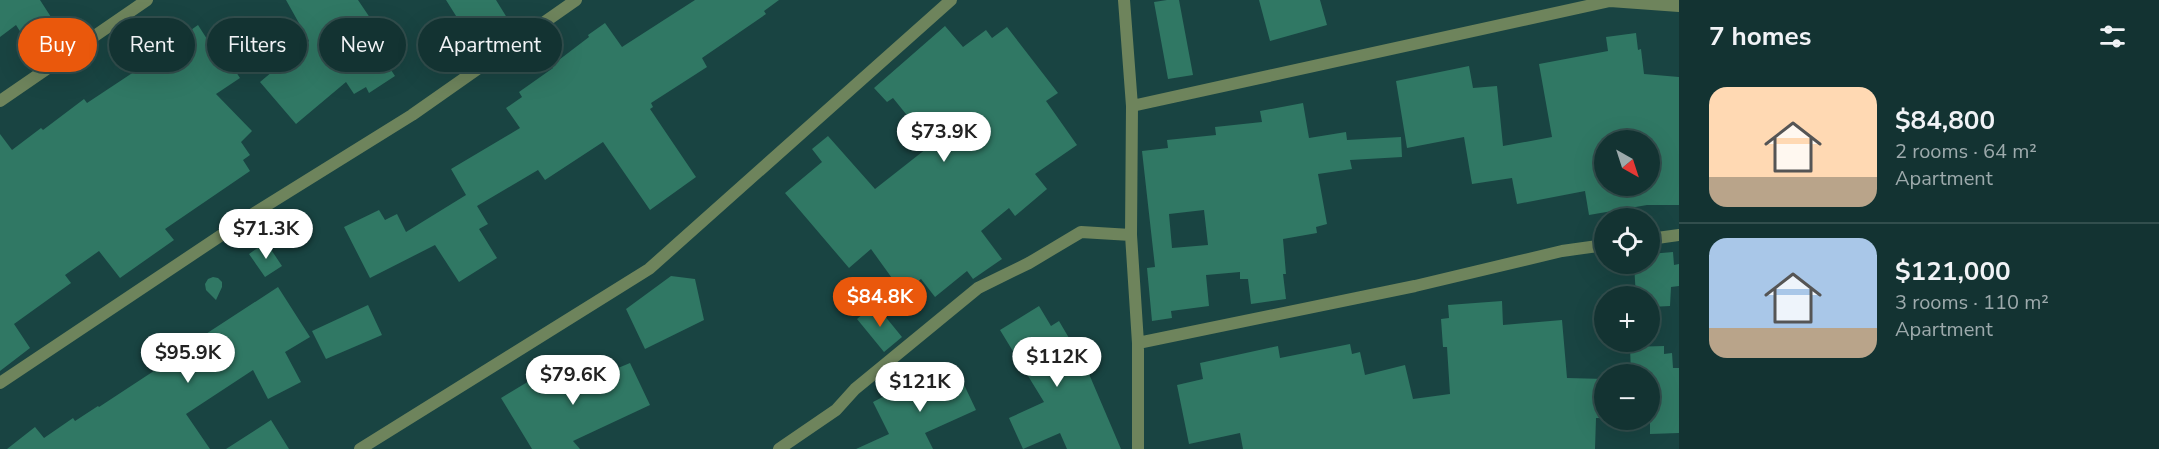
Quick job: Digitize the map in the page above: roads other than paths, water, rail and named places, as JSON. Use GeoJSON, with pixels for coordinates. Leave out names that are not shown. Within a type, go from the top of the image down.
{"type":"FeatureCollection","features":[{"type":"Feature","properties":{"kind":"street"},"geometry":{"type":"LineString","coordinates":[[0,100],[147,0]]}},
{"type":"Feature","properties":{"kind":"street"},"geometry":{"type":"LineString","coordinates":[[0,383],[256,212],[412,115],[576,0]]}},
{"type":"Feature","properties":{"kind":"street"},"geometry":{"type":"LineString","coordinates":[[360,449],[649,269],[951,0]]}},
{"type":"Feature","properties":{"kind":"street"},"geometry":{"type":"LineString","coordinates":[[1124,0],[1132,106],[1131,235],[1138,343],[1138,449]]}},
{"type":"Feature","properties":{"kind":"street"},"geometry":{"type":"LineString","coordinates":[[1132,106],[1610,1],[1679,6]]}},
{"type":"Feature","properties":{"kind":"street"},"geometry":{"type":"LineString","coordinates":[[779,449],[836,410],[855,389],[978,288],[1029,263],[1082,232],[1131,235]]}},
{"type":"Feature","properties":{"kind":"street"},"geometry":{"type":"LineString","coordinates":[[1660,238],[1679,235]]}},
{"type":"Feature","properties":{"kind":"street"},"geometry":{"type":"LineString","coordinates":[[1138,343],[1415,286],[1562,251],[1594,247]]}}]}
